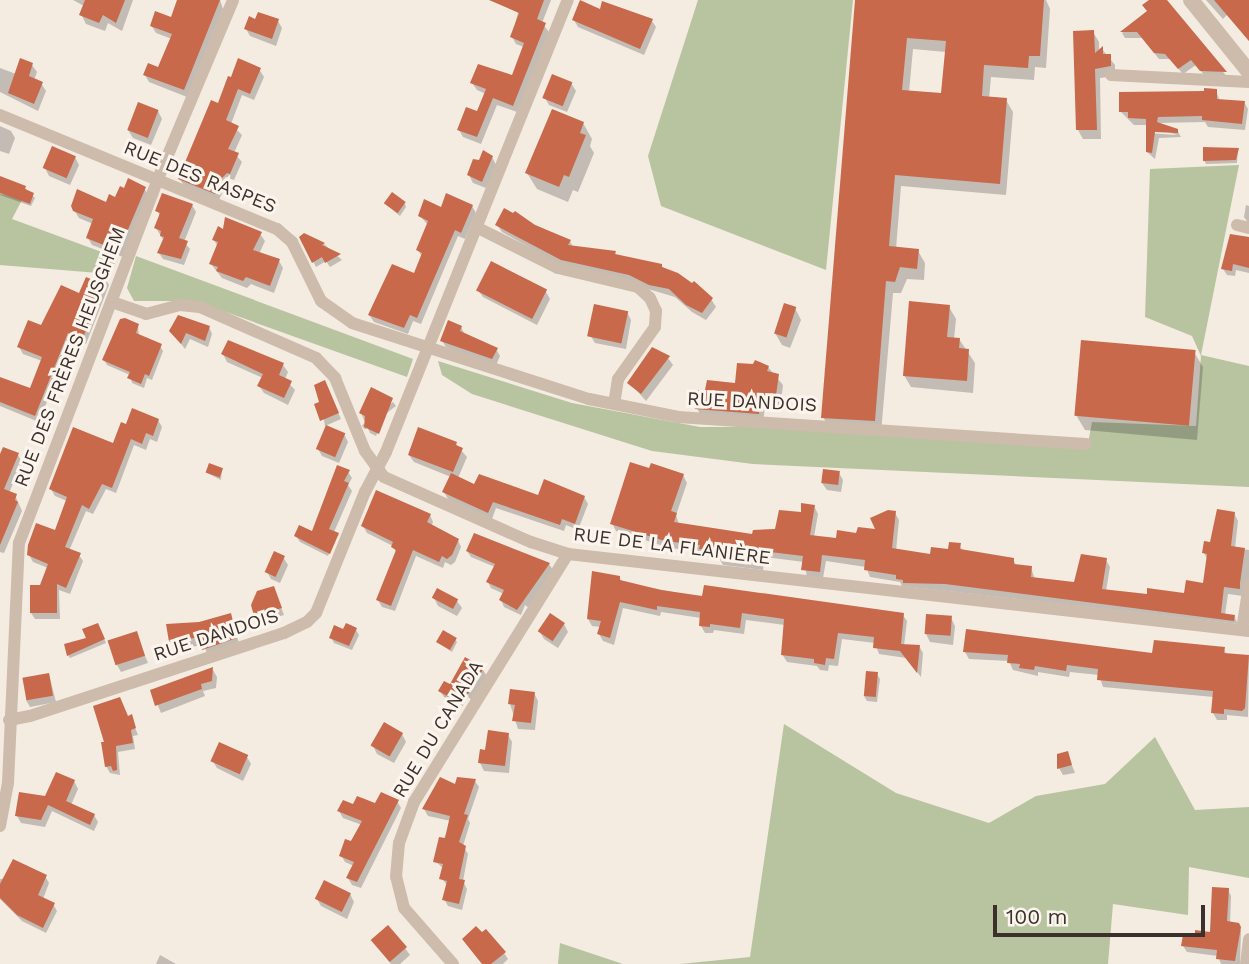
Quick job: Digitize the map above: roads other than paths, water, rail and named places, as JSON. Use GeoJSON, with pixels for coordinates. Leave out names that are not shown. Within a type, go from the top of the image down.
{"type":"FeatureCollection","features":[{"type":"Feature","properties":{"kind":"street","name":"RUE DES FRÈRES HEUSGHEM"},"geometry":{"type":"LineString","coordinates":[[0,826],[8,783],[19,542],[158,181],[233,0]]}},
{"type":"Feature","properties":{"kind":"street","name":"RUE DANDOIS"},"geometry":{"type":"LineString","coordinates":[[9,720],[30,716],[284,634],[307,622],[321,604],[425,347],[478,228],[568,0]]}},
{"type":"Feature","properties":{"kind":"street"},"geometry":{"type":"LineString","coordinates":[[1191,0],[1249,72]]}},
{"type":"Feature","properties":{"kind":"street"},"geometry":{"type":"LineString","coordinates":[[1111,75],[1249,82]]}},
{"type":"Feature","properties":{"kind":"street","name":"RUE DES RASPES"},"geometry":{"type":"LineString","coordinates":[[0,115],[277,229],[292,242],[321,301],[352,323],[425,347]]}},
{"type":"Feature","properties":{"kind":"street"},"geometry":{"type":"LineString","coordinates":[[478,228],[558,268],[638,287],[650,298],[656,311],[655,327],[618,379],[614,404]]}},
{"type":"Feature","properties":{"kind":"street"},"geometry":{"type":"LineString","coordinates":[[113,302],[146,314],[180,305],[200,307],[316,358],[335,378],[376,470]]}},
{"type":"Feature","properties":{"kind":"street","name":"RUE DANDOIS"},"geometry":{"type":"LineString","coordinates":[[425,347],[614,404],[678,417],[1086,444]]}},
{"type":"Feature","properties":{"kind":"street","name":"RUE DE LA FLANIÈRE"},"geometry":{"type":"LineString","coordinates":[[376,470],[392,483],[568,554],[1245,631],[1249,585]]}},
{"type":"Feature","properties":{"kind":"street","name":"RUE DU CANADA"},"geometry":{"type":"LineString","coordinates":[[453,964],[404,908],[396,877],[400,843],[414,802],[568,554]]}},
{"type":"Feature","properties":{"kind":"street"},"geometry":{"type":"LineString","coordinates":[[1246,964],[1249,939]]}}]}
